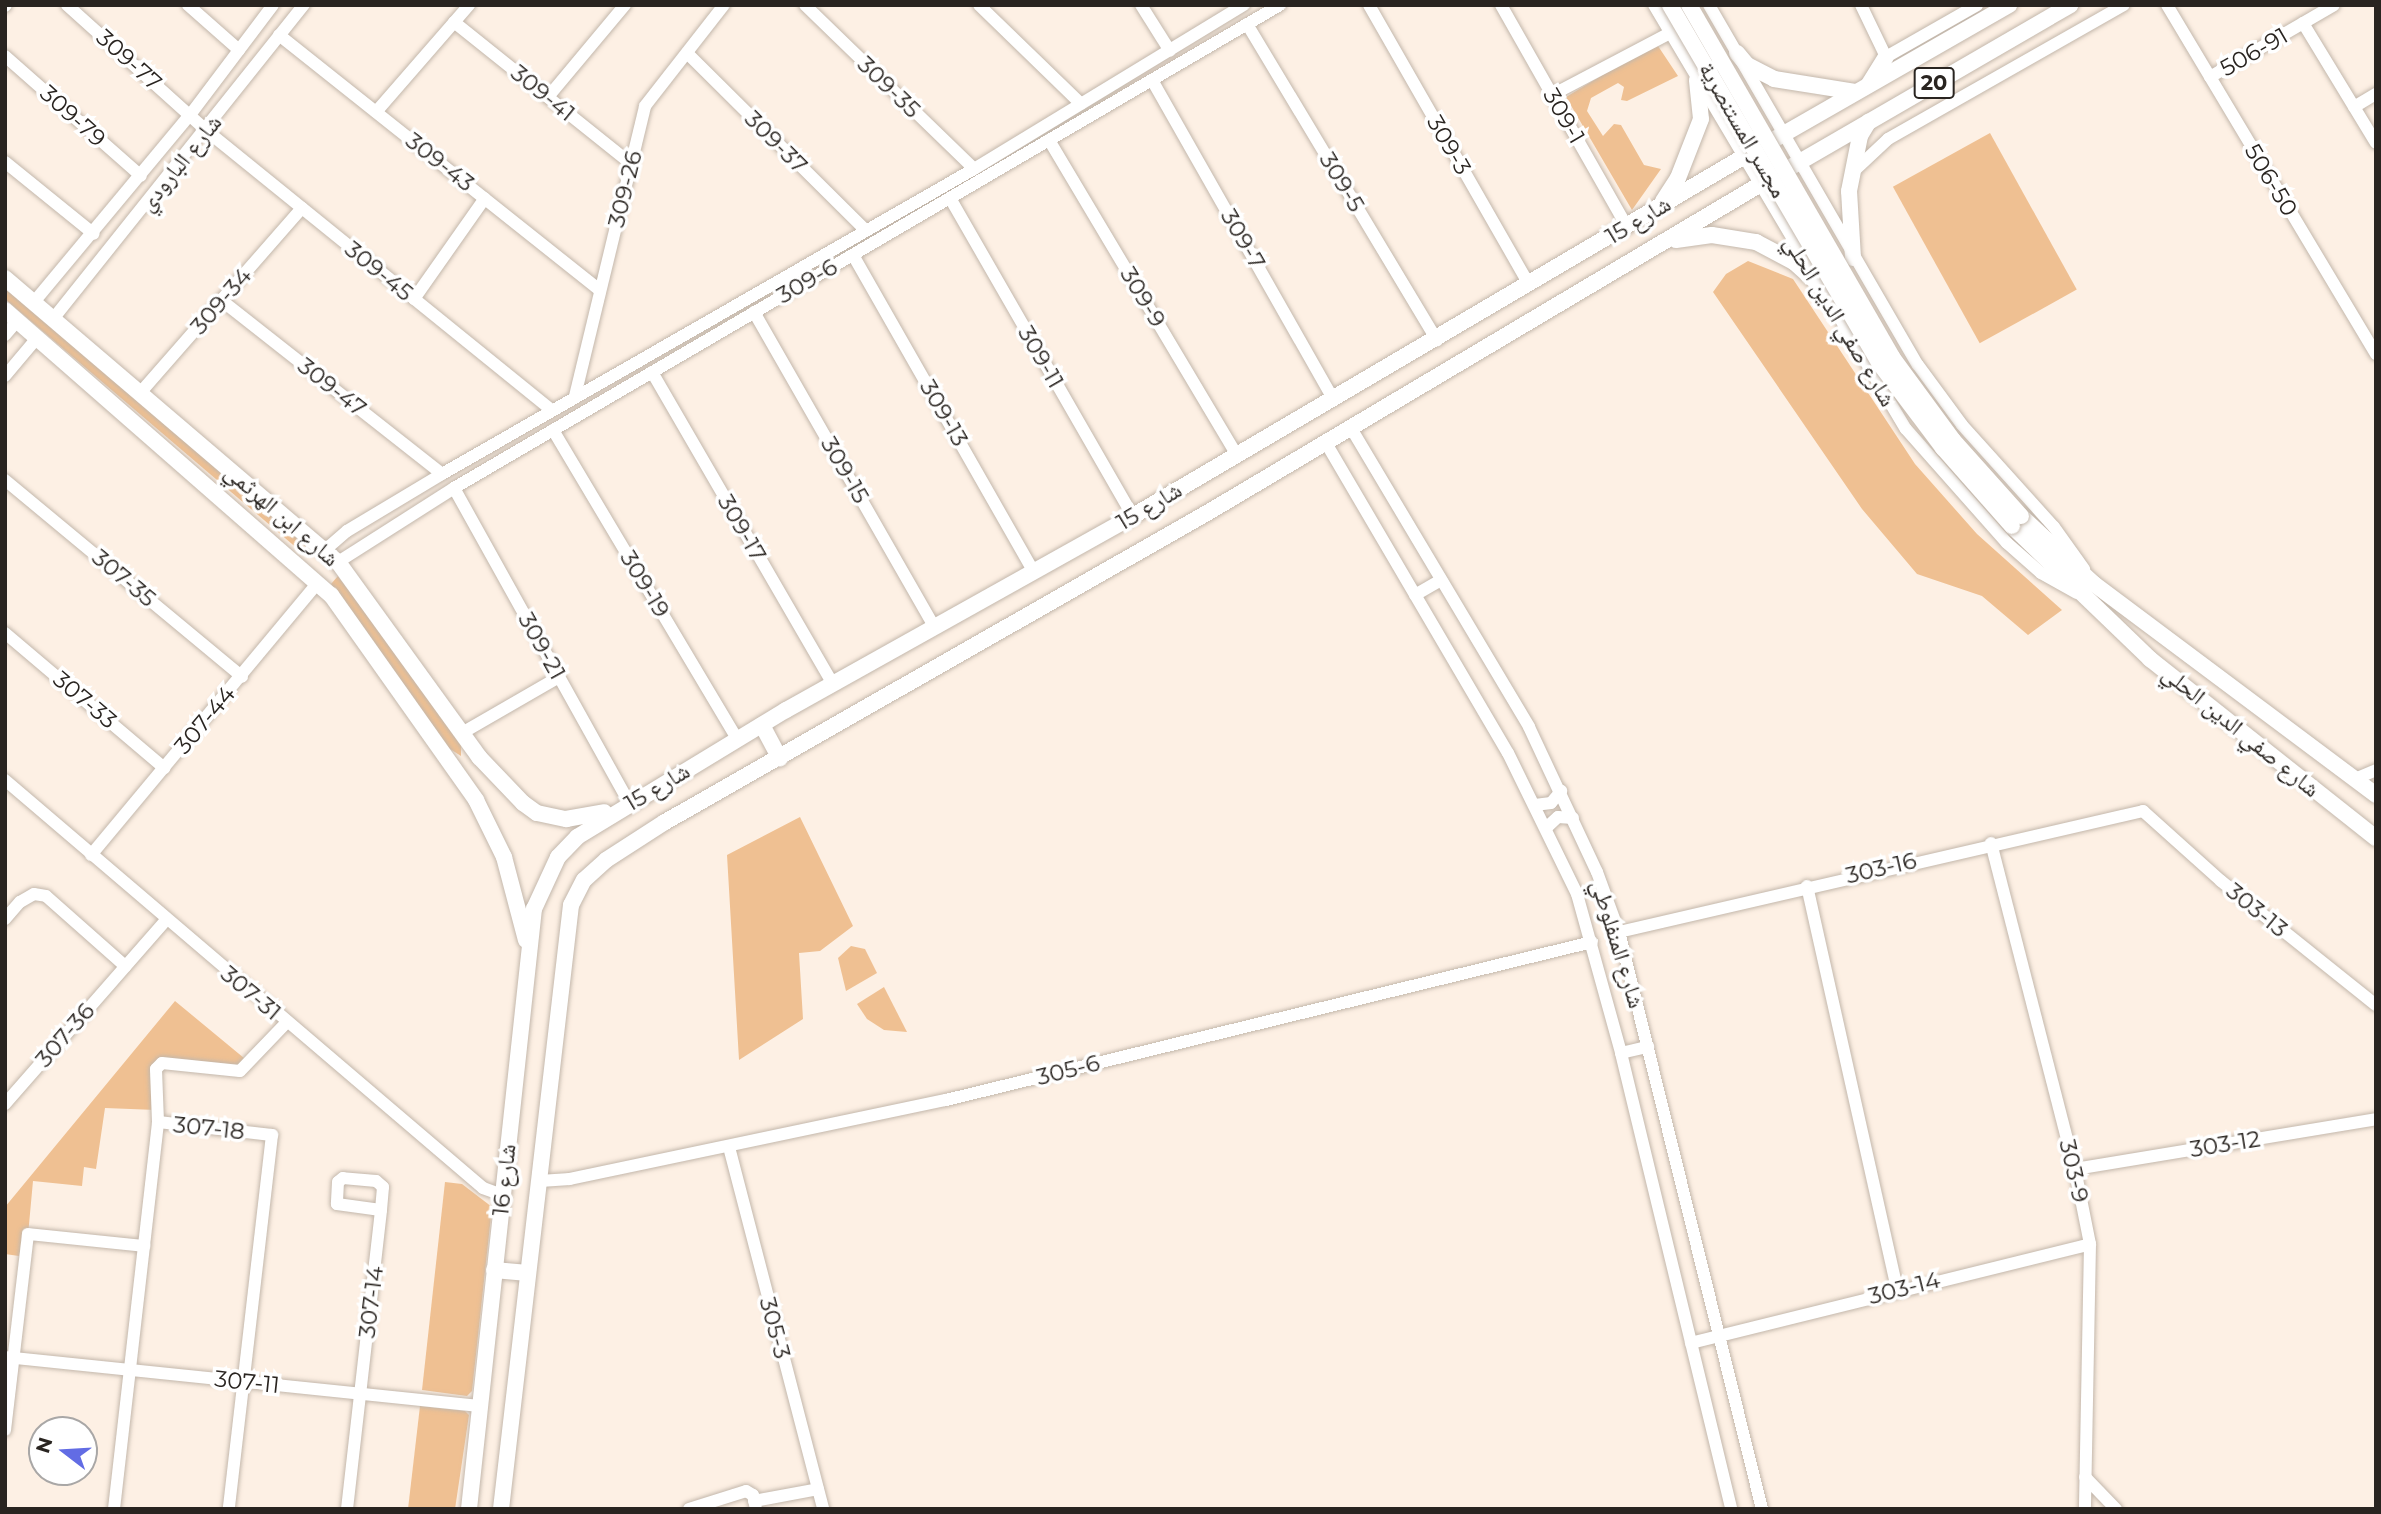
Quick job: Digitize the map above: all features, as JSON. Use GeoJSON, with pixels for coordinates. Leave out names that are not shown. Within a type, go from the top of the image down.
{"type":"FeatureCollection","features":[{"type":"Feature","properties":{"kind":"main road","name":"مجسر المستنصرية"},"geometry":{"type":"LineString","coordinates":[[1670,5],[1880,364],[1943,448],[2017,521]]}},
{"type":"Feature","properties":{"kind":"main road","name":"مجسر المستنصرية"},"geometry":{"type":"LineString","coordinates":[[1689,5],[1892,357],[2017,521]]}},
{"type":"Feature","properties":{"kind":"main road","name":"20"},"geometry":{"type":"LineString","coordinates":[[1778,137],[2009,5]]}},
{"type":"Feature","properties":{"kind":"main road","name":"20"},"geometry":{"type":"LineString","coordinates":[[1795,164],[2071,5]]}},
{"type":"Feature","properties":{"kind":"main road"},"geometry":{"type":"LineString","coordinates":[[1737,53],[1747,65],[1773,79],[1861,88],[1886,57]]}},
{"type":"Feature","properties":{"kind":"main road"},"geometry":{"type":"LineString","coordinates":[[1650,212],[1667,198],[1694,138],[1700,119],[1698,80]]}},
{"type":"Feature","properties":{"kind":"main road"},"geometry":{"type":"LineString","coordinates":[[1853,258],[1848,231],[1851,174],[1860,136],[1871,119]]}},
{"type":"Feature","properties":{"kind":"main road","name":"شارع 15"},"geometry":{"type":"LineString","coordinates":[[558,857],[577,837],[737,739],[1133,516],[1437,340],[1746,156]]}},
{"type":"Feature","properties":{"kind":"main road","name":"شارع 15"},"geometry":{"type":"LineString","coordinates":[[584,880],[606,860],[665,822],[780,759],[1326,443],[1762,184]]}},
{"type":"Feature","properties":{"kind":"main road"},"geometry":{"type":"LineString","coordinates":[[1667,242],[1712,235],[1756,242],[1794,262],[1815,281]]}},
{"type":"Feature","properties":{"kind":"main road","name":"شارع ابن الهرثمي"},"geometry":{"type":"LineString","coordinates":[[5,278],[338,562],[480,757],[523,803],[551,817],[586,818],[630,804]]}},
{"type":"Feature","properties":{"kind":"main road","name":"شارع ابن الهرثمي"},"geometry":{"type":"LineString","coordinates":[[11,315],[312,578],[460,772],[496,834],[529,949]]}},
{"type":"Feature","properties":{"kind":"main road","name":"شارع صفي الدين الحلي"},"geometry":{"type":"LineString","coordinates":[[2017,521],[2094,584],[2376,795]]}},
{"type":"Feature","properties":{"kind":"main road","name":"شارع صفي الدين الحلي"},"geometry":{"type":"LineString","coordinates":[[2017,521],[2077,593],[2150,659],[2376,838]]}},
{"type":"Feature","properties":{"kind":"main road"},"geometry":{"type":"LineString","coordinates":[[312,578],[325,550]]}},
{"type":"Feature","properties":{"kind":"main road"},"geometry":{"type":"LineString","coordinates":[[312,578],[338,562]]}},
{"type":"Feature","properties":{"kind":"main road"},"geometry":{"type":"LineString","coordinates":[[393,681],[414,667]]}},
{"type":"Feature","properties":{"kind":"main road"},"geometry":{"type":"LineString","coordinates":[[762,725],[780,759]]}},
{"type":"Feature","properties":{"kind":"main road"},"geometry":{"type":"LineString","coordinates":[[460,772],[480,757]]}},
{"type":"Feature","properties":{"kind":"main road","name":"شارع 16"},"geometry":{"type":"LineString","coordinates":[[469,1509],[534,909],[558,857]]}},
{"type":"Feature","properties":{"kind":"main road","name":"شارع 16"},"geometry":{"type":"LineString","coordinates":[[501,1509],[571,905],[584,880]]}},
{"type":"Feature","properties":{"kind":"main road"},"geometry":{"type":"LineString","coordinates":[[494,1270],[528,1273]]}},
{"type":"Feature","properties":{"kind":"street","name":"309-77"},"geometry":{"type":"LineString","coordinates":[[67,5],[207,131]]}},
{"type":"Feature","properties":{"kind":"street"},"geometry":{"type":"LineString","coordinates":[[188,5],[239,50]]}},
{"type":"Feature","properties":{"kind":"street","name":"شارع البارودي"},"geometry":{"type":"LineString","coordinates":[[34,302],[141,176],[273,5]]}},
{"type":"Feature","properties":{"kind":"street","name":"شارع البارودي"},"geometry":{"type":"LineString","coordinates":[[53,319],[207,131],[304,5]]}},
{"type":"Feature","properties":{"kind":"street"},"geometry":{"type":"LineString","coordinates":[[376,112],[468,5]]}},
{"type":"Feature","properties":{"kind":"street"},"geometry":{"type":"LineString","coordinates":[[548,97],[625,5]]}},
{"type":"Feature","properties":{"kind":"street","name":"309-26"},"geometry":{"type":"LineString","coordinates":[[575,396],[645,106],[724,5]]}},
{"type":"Feature","properties":{"kind":"street","name":"309-35"},"geometry":{"type":"LineString","coordinates":[[805,5],[974,169]]}},
{"type":"Feature","properties":{"kind":"street"},"geometry":{"type":"LineString","coordinates":[[979,5],[1081,104]]}},
{"type":"Feature","properties":{"kind":"street"},"geometry":{"type":"LineString","coordinates":[[1141,5],[1165,54],[1168,70]]}},
{"type":"Feature","properties":{"kind":"street","name":"309-6"},"geometry":{"type":"LineString","coordinates":[[325,550],[347,531],[442,474],[784,274],[974,169],[1244,5]]}},
{"type":"Feature","properties":{"kind":"street","name":"309-6"},"geometry":{"type":"LineString","coordinates":[[338,562],[553,429],[1280,5]]}},
{"type":"Feature","properties":{"kind":"street","name":"309-3"},"geometry":{"type":"LineString","coordinates":[[1369,5],[1529,284]]}},
{"type":"Feature","properties":{"kind":"street","name":"309-1"},"geometry":{"type":"LineString","coordinates":[[1501,5],[1627,227]]}},
{"type":"Feature","properties":{"kind":"street","name":"شارع صفي الدين الحلي"},"geometry":{"type":"LineString","coordinates":[[1654,5],[1746,156],[1880,391],[1920,447],[1978,513],[2029,564],[2077,593]]}},
{"type":"Feature","properties":{"kind":"street","name":"شارع صفي الدين الحلي"},"geometry":{"type":"LineString","coordinates":[[1709,5],[1737,53],[1778,137],[1853,258],[1912,363],[1962,425],[2054,527],[2094,584]]}},
{"type":"Feature","properties":{"kind":"street"},"geometry":{"type":"LineString","coordinates":[[1861,5],[1886,57],[1969,7]]}},
{"type":"Feature","properties":{"kind":"street"},"geometry":{"type":"LineString","coordinates":[[1851,174],[1888,139],[2124,5]]}},
{"type":"Feature","properties":{"kind":"street","name":"506-50"},"geometry":{"type":"LineString","coordinates":[[2167,5],[2370,332],[2376,354]]}},
{"type":"Feature","properties":{"kind":"street","name":"506-91"},"geometry":{"type":"LineString","coordinates":[[2210,77],[2334,5]]}},
{"type":"Feature","properties":{"kind":"street","name":"309-41"},"geometry":{"type":"LineString","coordinates":[[454,22],[631,164]]}},
{"type":"Feature","properties":{"kind":"street"},"geometry":{"type":"LineString","coordinates":[[2303,23],[2376,143]]}},
{"type":"Feature","properties":{"kind":"street","name":"309-5"},"geometry":{"type":"LineString","coordinates":[[1247,24],[1437,340]]}},
{"type":"Feature","properties":{"kind":"street"},"geometry":{"type":"LineString","coordinates":[[1552,95],[1670,33]]}},
{"type":"Feature","properties":{"kind":"street","name":"309-43"},"geometry":{"type":"LineString","coordinates":[[279,35],[600,290]]}},
{"type":"Feature","properties":{"kind":"street","name":"309-37"},"geometry":{"type":"LineString","coordinates":[[687,53],[866,231]]}},
{"type":"Feature","properties":{"kind":"street","name":"309-79"},"geometry":{"type":"LineString","coordinates":[[5,56],[141,176]]}},
{"type":"Feature","properties":{"kind":"street","name":"309-7"},"geometry":{"type":"LineString","coordinates":[[1152,80],[1333,399]]}},
{"type":"Feature","properties":{"kind":"street"},"geometry":{"type":"LineString","coordinates":[[2354,107],[2376,94]]}},
{"type":"Feature","properties":{"kind":"street","name":"309-45"},"geometry":{"type":"LineString","coordinates":[[207,131],[551,410]]}},
{"type":"Feature","properties":{"kind":"street","name":"309-9"},"geometry":{"type":"LineString","coordinates":[[1049,140],[1236,454]]}},
{"type":"Feature","properties":{"kind":"street"},"geometry":{"type":"LineString","coordinates":[[5,162],[94,234]]}},
{"type":"Feature","properties":{"kind":"street"},"geometry":{"type":"LineString","coordinates":[[414,299],[485,198]]}},
{"type":"Feature","properties":{"kind":"street","name":"309-11"},"geometry":{"type":"LineString","coordinates":[[950,198],[1133,516]]}},
{"type":"Feature","properties":{"kind":"street","name":"309-34"},"geometry":{"type":"LineString","coordinates":[[140,393],[302,208]]}},
{"type":"Feature","properties":{"kind":"street","name":"309-13"},"geometry":{"type":"LineString","coordinates":[[853,254],[1034,572]]}},
{"type":"Feature","properties":{"kind":"street"},"geometry":{"type":"LineString","coordinates":[[784,274],[792,289]]}},
{"type":"Feature","properties":{"kind":"street","name":"309-47"},"geometry":{"type":"LineString","coordinates":[[221,300],[442,474]]}},
{"type":"Feature","properties":{"kind":"street","name":"309-15"},"geometry":{"type":"LineString","coordinates":[[754,312],[935,628]]}},
{"type":"Feature","properties":{"kind":"street"},"geometry":{"type":"LineString","coordinates":[[5,335],[11,315]]}},
{"type":"Feature","properties":{"kind":"street"},"geometry":{"type":"LineString","coordinates":[[5,376],[37,338]]}},
{"type":"Feature","properties":{"kind":"street","name":"309-17"},"geometry":{"type":"LineString","coordinates":[[652,372],[832,684]]}},
{"type":"Feature","properties":{"kind":"street"},"geometry":{"type":"LineString","coordinates":[[1880,391],[1882,377]]}},
{"type":"Feature","properties":{"kind":"street","name":"شارع المنفلوطي"},"geometry":{"type":"LineString","coordinates":[[1351,428],[1529,727],[1573,818],[1619,932],[1762,1509]]}},
{"type":"Feature","properties":{"kind":"street","name":"309-19"},"geometry":{"type":"LineString","coordinates":[[553,429],[737,739]]}},
{"type":"Feature","properties":{"kind":"street"},"geometry":{"type":"LineString","coordinates":[[507,436],[517,451]]}},
{"type":"Feature","properties":{"kind":"street","name":"شارع المنفلوطي"},"geometry":{"type":"LineString","coordinates":[[1326,443],[1535,805],[1592,942],[1622,1054],[1731,1509]]}},
{"type":"Feature","properties":{"kind":"street","name":"307-35"},"geometry":{"type":"LineString","coordinates":[[5,480],[242,677]]}},
{"type":"Feature","properties":{"kind":"street","name":"309-21"},"geometry":{"type":"LineString","coordinates":[[454,488],[630,804]]}},
{"type":"Feature","properties":{"kind":"street","name":"307-44"},"geometry":{"type":"LineString","coordinates":[[91,855],[242,677],[312,578]]}},
{"type":"Feature","properties":{"kind":"street"},"geometry":{"type":"LineString","coordinates":[[1415,595],[1441,580]]}},
{"type":"Feature","properties":{"kind":"street","name":"307-33"},"geometry":{"type":"LineString","coordinates":[[5,633],[164,768]]}},
{"type":"Feature","properties":{"kind":"street"},"geometry":{"type":"LineString","coordinates":[[462,733],[559,677]]}},
{"type":"Feature","properties":{"kind":"street"},"geometry":{"type":"LineString","coordinates":[[2355,779],[2376,770]]}},
{"type":"Feature","properties":{"kind":"street","name":"307-31"},"geometry":{"type":"LineString","coordinates":[[5,780],[286,1023],[489,1193],[502,1195]]}},
{"type":"Feature","properties":{"kind":"street"},"geometry":{"type":"LineString","coordinates":[[1535,805],[1551,803],[1561,791]]}},
{"type":"Feature","properties":{"kind":"street","name":"303-16"},"geometry":{"type":"LineString","coordinates":[[1619,932],[1991,843],[2143,811]]}},
{"type":"Feature","properties":{"kind":"street","name":"303-13"},"geometry":{"type":"LineString","coordinates":[[2143,811],[2221,881],[2376,1004]]}},
{"type":"Feature","properties":{"kind":"street"},"geometry":{"type":"LineString","coordinates":[[1546,828],[1558,817],[1573,818]]}},
{"type":"Feature","properties":{"kind":"street","name":"303-9"},"geometry":{"type":"LineString","coordinates":[[1991,843],[2075,1168],[2090,1244],[2085,1509]]}},
{"type":"Feature","properties":{"kind":"street"},"geometry":{"type":"LineString","coordinates":[[1807,886],[1897,1289]]}},
{"type":"Feature","properties":{"kind":"street"},"geometry":{"type":"LineString","coordinates":[[5,919],[27,898],[46,896],[125,966]]}},
{"type":"Feature","properties":{"kind":"street","name":"307-36"},"geometry":{"type":"LineString","coordinates":[[5,1104],[166,920]]}},
{"type":"Feature","properties":{"kind":"street","name":"305-6"},"geometry":{"type":"LineString","coordinates":[[540,1181],[570,1179],[729,1147],[957,1097],[1592,942]]}},
{"type":"Feature","properties":{"kind":"street"},"geometry":{"type":"LineString","coordinates":[[158,1122],[156,1069],[162,1063],[240,1071],[286,1023]]}},
{"type":"Feature","properties":{"kind":"street"},"geometry":{"type":"LineString","coordinates":[[1622,1054],[1648,1047]]}},
{"type":"Feature","properties":{"kind":"street","name":"303-12"},"geometry":{"type":"LineString","coordinates":[[2075,1168],[2376,1119]]}},
{"type":"Feature","properties":{"kind":"street","name":"307-18"},"geometry":{"type":"LineString","coordinates":[[114,1509],[158,1122],[272,1135],[229,1509]]}},
{"type":"Feature","properties":{"kind":"street","name":"305-3"},"geometry":{"type":"LineString","coordinates":[[729,1147],[823,1509]]}},
{"type":"Feature","properties":{"kind":"street","name":"307-14"},"geometry":{"type":"LineString","coordinates":[[347,1509],[381,1210]]}},
{"type":"Feature","properties":{"kind":"street"},"geometry":{"type":"LineString","coordinates":[[5,1430],[9,1357],[28,1234],[144,1246]]}},
{"type":"Feature","properties":{"kind":"street","name":"303-14"},"geometry":{"type":"LineString","coordinates":[[1691,1343],[1897,1289],[2090,1244]]}},
{"type":"Feature","properties":{"kind":"street","name":"307-11"},"geometry":{"type":"LineString","coordinates":[[9,1357],[480,1406]]}},
{"type":"Feature","properties":{"kind":"street"},"geometry":{"type":"LineString","coordinates":[[2085,1477],[2116,1509]]}},
{"type":"Feature","properties":{"kind":"street"},"geometry":{"type":"LineString","coordinates":[[689,1509],[746,1491],[755,1505],[818,1489]]}},
{"type":"Feature","properties":{"kind":"shaded area"},"geometry":{"type":"Polygon","coordinates":[[[1656,43],[1678,76],[1627,101],[1621,100],[1624,87],[1618,83],[1591,98],[1587,111],[1603,136],[1614,124],[1621,125],[1644,165],[1661,169],[1632,210],[1566,97],[1656,43]]]}},
{"type":"Feature","properties":{"kind":"shaded area"},"geometry":{"type":"Polygon","coordinates":[[[1990,133],[2077,290],[1980,343],[1893,187],[1990,133]]]}},
{"type":"Feature","properties":{"kind":"shaded area"},"geometry":{"type":"Polygon","coordinates":[[[1748,261],[1793,279],[1915,464],[1977,534],[2062,610],[2028,635],[1982,596],[1917,574],[1862,509],[1713,292],[1726,274],[1748,261]]]}},
{"type":"Feature","properties":{"kind":"shaded area"},"geometry":{"type":"Polygon","coordinates":[[[5,287],[309,549],[306,556],[5,299],[5,287]]]}},
{"type":"Feature","properties":{"kind":"shaded area"},"geometry":{"type":"Polygon","coordinates":[[[338,576],[461,743],[461,756],[447,747],[331,584],[338,576]]]}},
{"type":"Feature","properties":{"kind":"shaded area"},"geometry":{"type":"Polygon","coordinates":[[[800,817],[853,926],[820,951],[799,953],[803,1019],[739,1060],[727,855],[800,817]]]}},
{"type":"Feature","properties":{"kind":"shaded area"},"geometry":{"type":"Polygon","coordinates":[[[851,946],[865,949],[877,973],[846,991],[838,958],[851,946]]]}},
{"type":"Feature","properties":{"kind":"shaded area"},"geometry":{"type":"Polygon","coordinates":[[[884,987],[907,1032],[884,1030],[867,1019],[857,1004],[884,987]]]}},
{"type":"Feature","properties":{"kind":"shaded area"},"geometry":{"type":"Polygon","coordinates":[[[175,1001],[250,1063],[245,1067],[162,1063],[156,1110],[105,1108],[96,1169],[84,1167],[82,1186],[33,1181],[26,1257],[5,1254],[5,1207],[175,1001]]]}},
{"type":"Feature","properties":{"kind":"shaded area"},"geometry":{"type":"Polygon","coordinates":[[[445,1182],[462,1184],[492,1207],[472,1391],[467,1396],[422,1390],[445,1182]]]}},
{"type":"Feature","properties":{"kind":"shaded area"},"geometry":{"type":"Polygon","coordinates":[[[420,1406],[465,1411],[469,1415],[455,1509],[408,1509],[420,1406]]]}}]}
